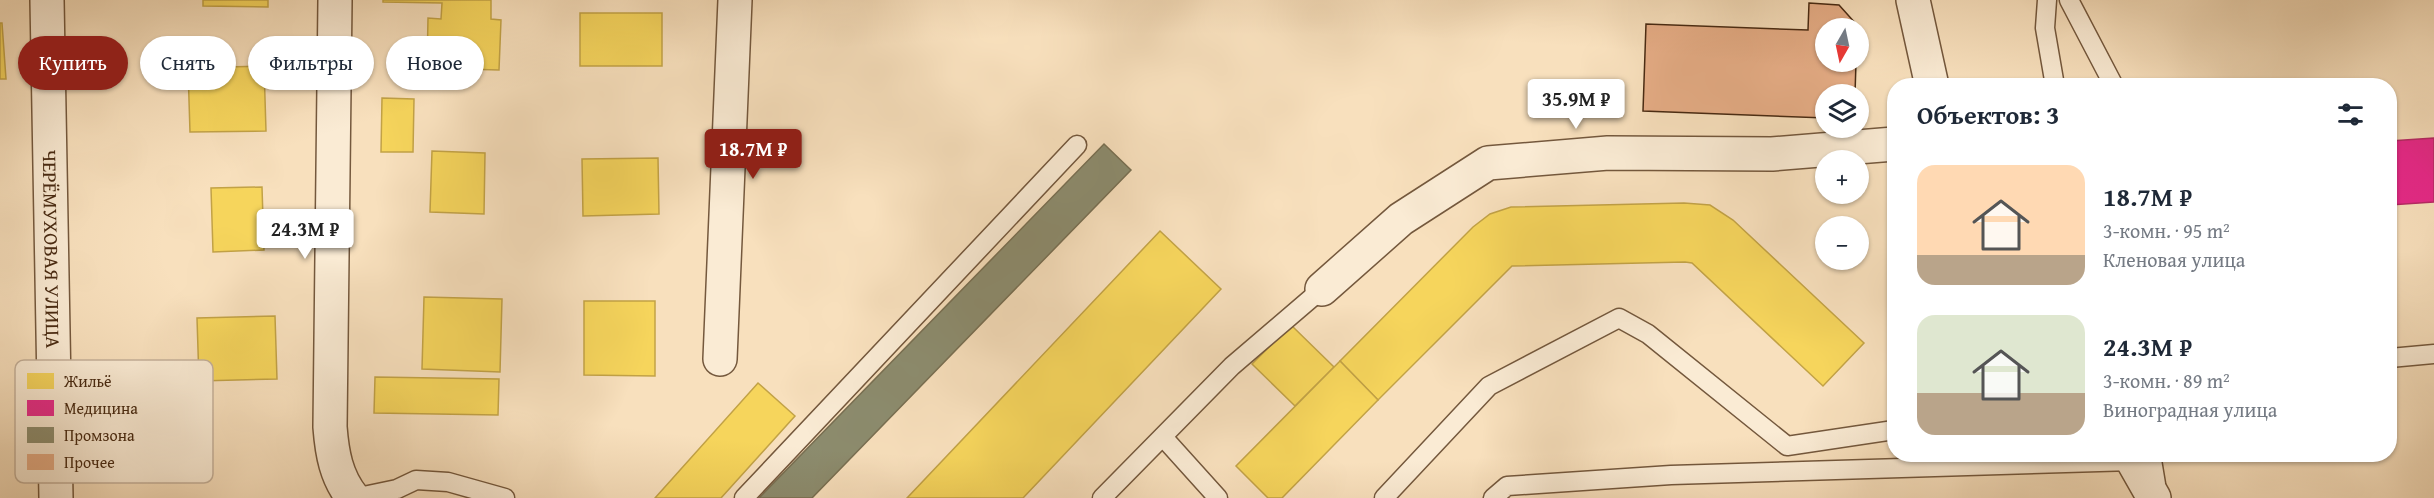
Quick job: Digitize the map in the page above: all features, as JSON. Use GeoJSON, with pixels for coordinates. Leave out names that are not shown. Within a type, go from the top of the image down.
{"type":"FeatureCollection","features":[{"type":"Feature","properties":{"kind":"street","name":"ЧЕРЁМУХОВАЯ УЛИЦА"},"geometry":{"type":"LineString","coordinates":[[47,0],[54,360]]}},
{"type":"Feature","properties":{"kind":"street"},"geometry":{"type":"LineString","coordinates":[[335,0],[330,427],[332,455],[343,486],[353,498]]}},
{"type":"Feature","properties":{"kind":"street"},"geometry":{"type":"LineString","coordinates":[[720,359],[735,0]]}},
{"type":"Feature","properties":{"kind":"street"},"geometry":{"type":"LineString","coordinates":[[1913,0],[1930,78]]}},
{"type":"Feature","properties":{"kind":"street"},"geometry":{"type":"LineString","coordinates":[[1322,289],[1401,219],[1488,163],[1608,153],[1772,154],[1887,145]]}},
{"type":"Feature","properties":{"kind":"street"},"geometry":{"type":"LineString","coordinates":[[2140,462],[2156,498]]}},
{"type":"Feature","properties":{"kind":"street","name":"ЧЕРЁМУХОВАЯ УЛИЦА"},"geometry":{"type":"LineString","coordinates":[[56,483],[56,498]]}},
{"type":"Feature","properties":{"kind":"lane"},"geometry":{"type":"LineString","coordinates":[[2047,0],[2045,28],[2054,78]]}},
{"type":"Feature","properties":{"kind":"lane"},"geometry":{"type":"LineString","coordinates":[[2069,0],[2110,78]]}},
{"type":"Feature","properties":{"kind":"lane"},"geometry":{"type":"LineString","coordinates":[[744,498],[1077,145]]}},
{"type":"Feature","properties":{"kind":"lane"},"geometry":{"type":"LineString","coordinates":[[1102,498],[1232,366],[1322,289]]}},
{"type":"Feature","properties":{"kind":"lane"},"geometry":{"type":"LineString","coordinates":[[1384,498],[1489,386],[1619,318],[1648,334],[1787,446],[1887,431]]}},
{"type":"Feature","properties":{"kind":"lane"},"geometry":{"type":"LineString","coordinates":[[2397,357],[2434,354]]}},
{"type":"Feature","properties":{"kind":"lane"},"geometry":{"type":"LineString","coordinates":[[1163,437],[1218,498]]}},
{"type":"Feature","properties":{"kind":"lane"},"geometry":{"type":"LineString","coordinates":[[1493,498],[1507,486],[1671,475],[2008,462]]}},
{"type":"Feature","properties":{"kind":"lane"},"geometry":{"type":"LineString","coordinates":[[353,498],[397,489],[416,480],[448,482],[505,498]]}},
{"type":"Feature","properties":{"kind":"building: Жильё"},"geometry":{"type":"Polygon","coordinates":[[[203,0],[268,0],[268,7],[203,6],[203,0]]]}},
{"type":"Feature","properties":{"kind":"building: Жильё"},"geometry":{"type":"Polygon","coordinates":[[[383,0],[491,0],[491,19],[501,20],[499,70],[484,70],[484,36],[428,36],[428,18],[441,19],[442,3],[383,2],[383,0]]]}},
{"type":"Feature","properties":{"kind":"building: Жильё"},"geometry":{"type":"Polygon","coordinates":[[[580,13],[662,13],[662,66],[580,66],[580,13]]]}},
{"type":"Feature","properties":{"kind":"building: Жильё"},"geometry":{"type":"Polygon","coordinates":[[[0,23],[2,23],[6,79],[0,79],[0,23]]]}},
{"type":"Feature","properties":{"kind":"building: Жильё"},"geometry":{"type":"Polygon","coordinates":[[[248,66],[248,90],[265,90],[266,131],[190,132],[189,90],[236,90],[236,67],[248,66]]]}},
{"type":"Feature","properties":{"kind":"building: Жильё"},"geometry":{"type":"Polygon","coordinates":[[[382,98],[414,99],[413,152],[381,152],[382,98]]]}},
{"type":"Feature","properties":{"kind":"building: Жильё"},"geometry":{"type":"Polygon","coordinates":[[[432,151],[485,153],[484,214],[430,212],[432,151]]]}},
{"type":"Feature","properties":{"kind":"building: Жильё"},"geometry":{"type":"Polygon","coordinates":[[[658,158],[659,214],[583,216],[582,159],[658,158]]]}},
{"type":"Feature","properties":{"kind":"building: Жильё"},"geometry":{"type":"Polygon","coordinates":[[[262,187],[264,250],[213,252],[211,188],[262,187]]]}},
{"type":"Feature","properties":{"kind":"building: Жильё"},"geometry":{"type":"Polygon","coordinates":[[[1684,203],[1710,205],[1733,220],[1864,343],[1823,386],[1692,263],[1685,262],[1512,266],[1378,400],[1340,361],[1473,227],[1490,214],[1511,207],[1684,203]]]}},
{"type":"Feature","properties":{"kind":"building: Жильё"},"geometry":{"type":"Polygon","coordinates":[[[1160,231],[1221,289],[1023,498],[907,498],[1160,231]]]}},
{"type":"Feature","properties":{"kind":"building: Жильё"},"geometry":{"type":"Polygon","coordinates":[[[424,297],[502,299],[500,372],[422,369],[424,297]]]}},
{"type":"Feature","properties":{"kind":"building: Жильё"},"geometry":{"type":"Polygon","coordinates":[[[584,301],[655,301],[655,376],[584,375],[584,301]]]}},
{"type":"Feature","properties":{"kind":"building: Жильё"},"geometry":{"type":"Polygon","coordinates":[[[275,316],[277,379],[213,381],[213,360],[198,360],[197,318],[275,316]]]}},
{"type":"Feature","properties":{"kind":"building: Жильё"},"geometry":{"type":"Polygon","coordinates":[[[1291,325],[1334,367],[1295,406],[1252,364],[1291,325]]]}},
{"type":"Feature","properties":{"kind":"building: Жильё"},"geometry":{"type":"Polygon","coordinates":[[[1340,361],[1378,400],[1282,498],[1268,498],[1236,466],[1340,361]]]}},
{"type":"Feature","properties":{"kind":"building: Жильё"},"geometry":{"type":"Polygon","coordinates":[[[375,377],[499,379],[498,415],[374,413],[375,377]]]}},
{"type":"Feature","properties":{"kind":"building: Жильё"},"geometry":{"type":"Polygon","coordinates":[[[758,383],[795,416],[721,498],[655,498],[758,383]]]}},
{"type":"Feature","properties":{"kind":"building: Медицина"},"geometry":{"type":"Polygon","coordinates":[[[2434,138],[2434,202],[2397,205],[2397,141],[2434,138]]]}},
{"type":"Feature","properties":{"kind":"building: Промзона"},"geometry":{"type":"Polygon","coordinates":[[[1104,144],[1131,170],[812,498],[759,498],[1104,144]]]}},
{"type":"Feature","properties":{"kind":"building: Прочее"},"geometry":{"type":"Polygon","coordinates":[[[1809,3],[1839,5],[1851,18],[1815,18],[1815,72],[1856,72],[1855,84],[1815,84],[1815,118],[1643,111],[1646,24],[1808,30],[1809,3]]]}}]}
